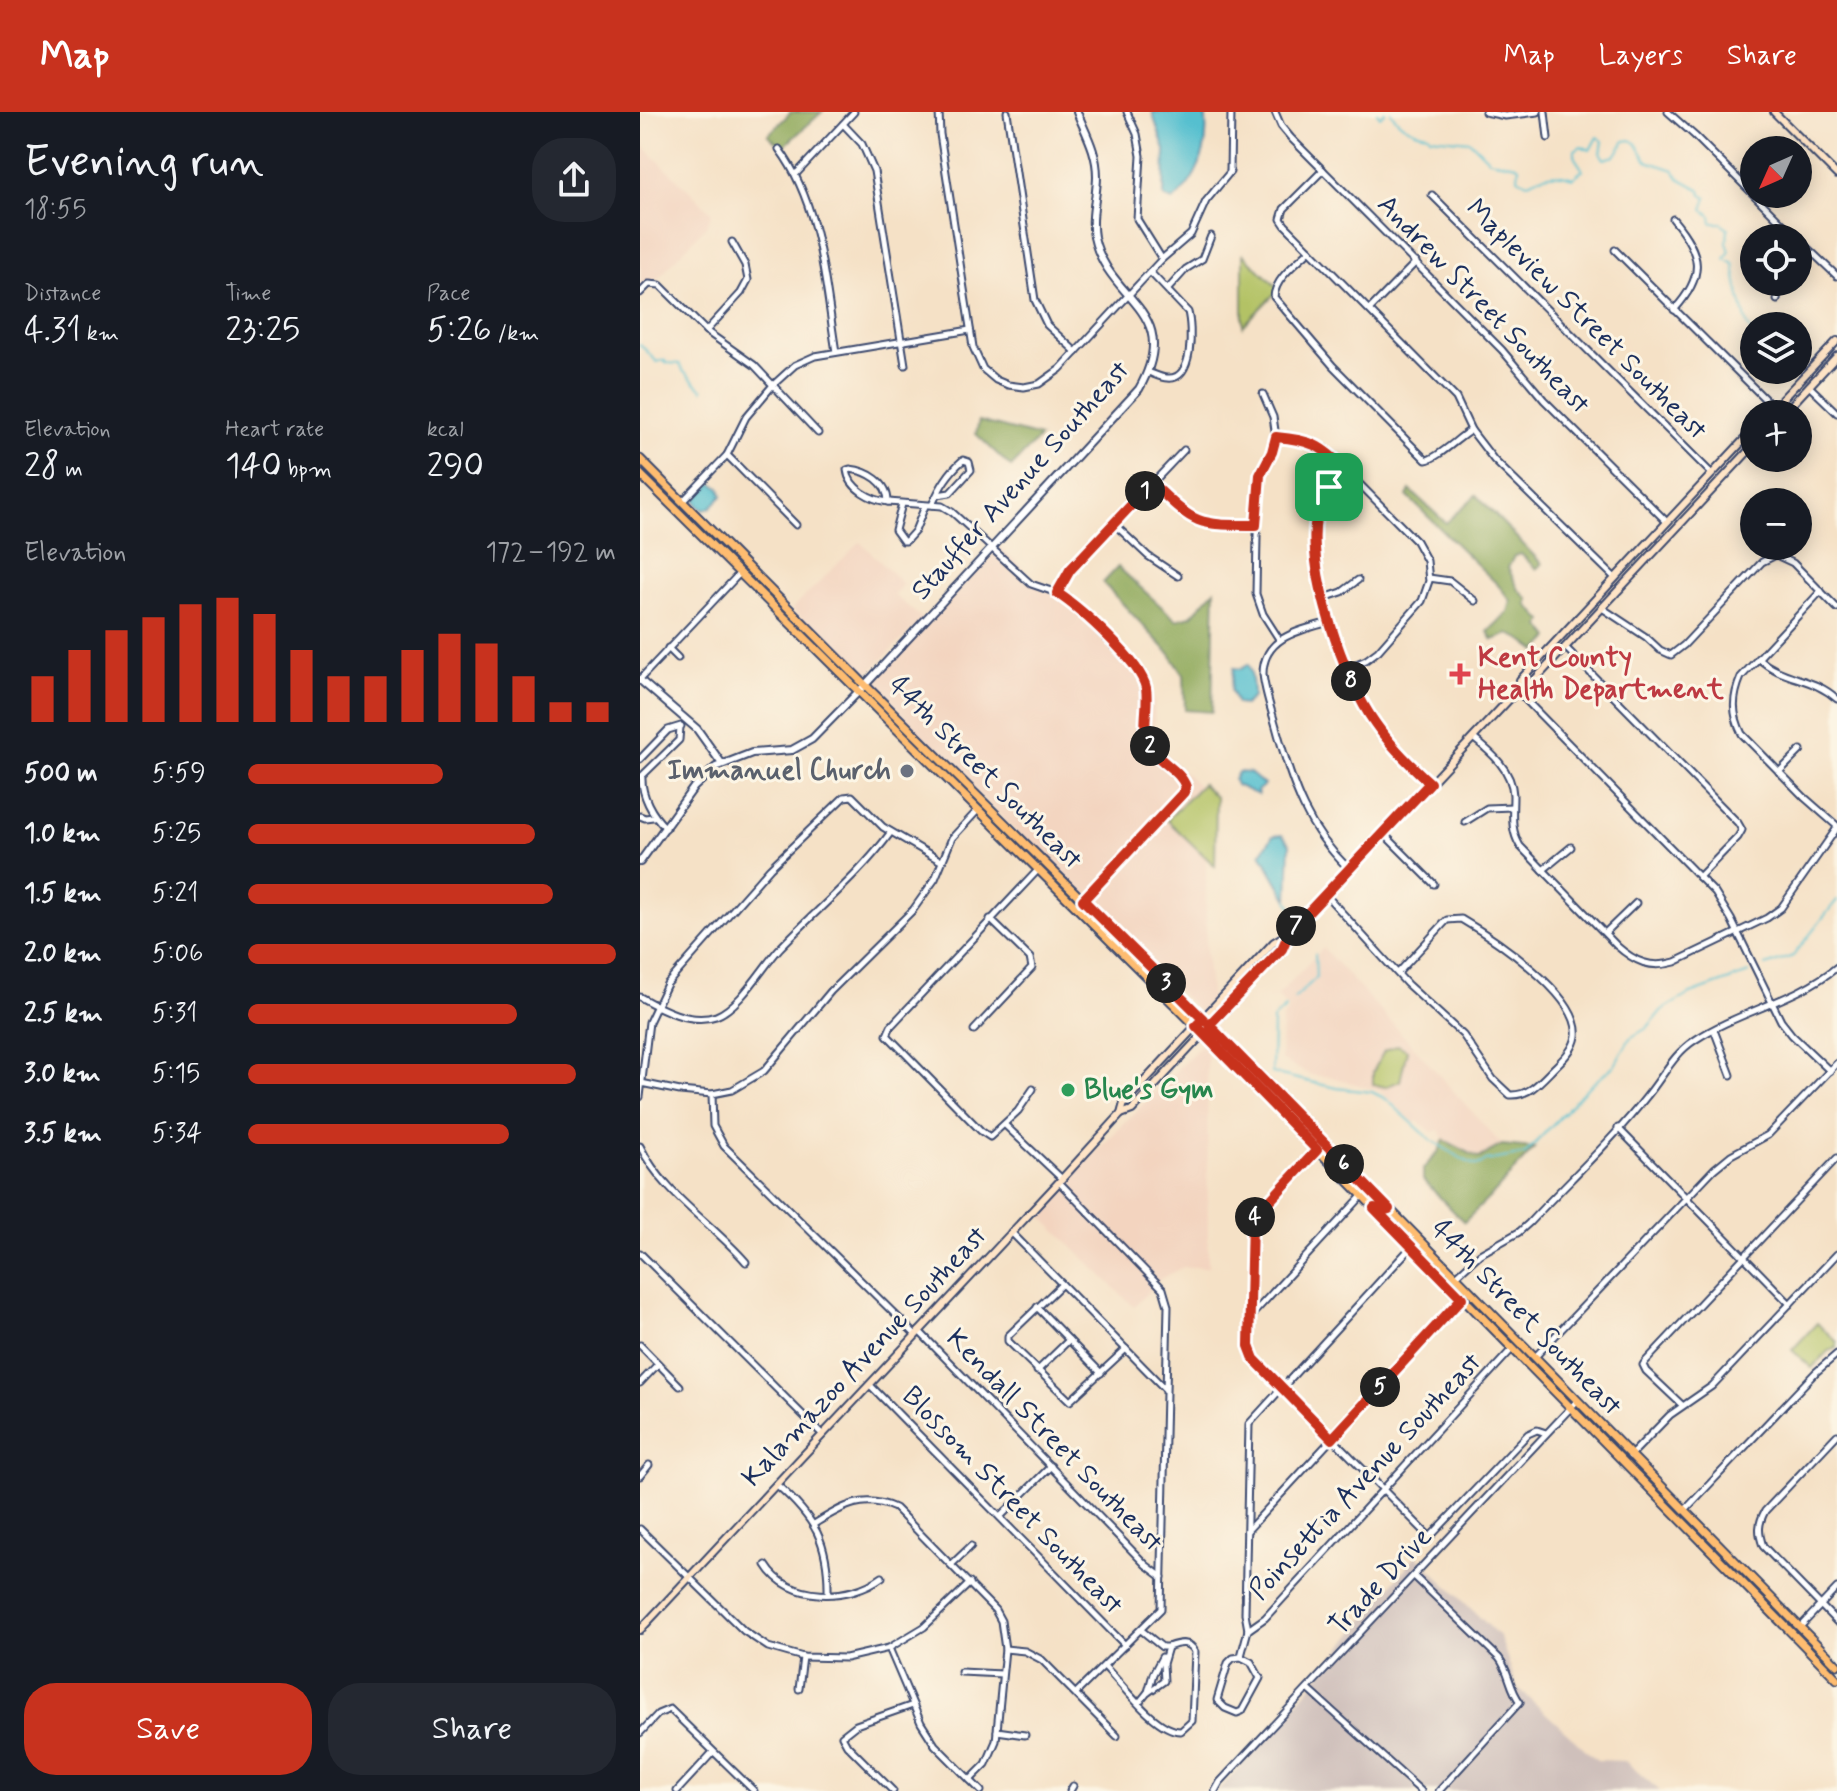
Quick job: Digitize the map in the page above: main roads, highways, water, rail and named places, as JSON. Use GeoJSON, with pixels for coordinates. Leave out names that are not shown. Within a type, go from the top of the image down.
{"type":"FeatureCollection","features":[{"type":"Feature","properties":{"kind":"main road"},"geometry":{"type":"LineString","coordinates":[[1777,113],[1837,175]]}},
{"type":"Feature","properties":{"kind":"main road"},"geometry":{"type":"LineString","coordinates":[[1796,400],[1834,359],[1828,354],[1837,342]]}},
{"type":"Feature","properties":{"kind":"main road"},"geometry":{"type":"LineString","coordinates":[[1782,400],[1837,342]]}},
{"type":"Feature","properties":{"kind":"main road"},"geometry":{"type":"LineString","coordinates":[[1809,386],[1819,369],[1816,364]]}},
{"type":"Feature","properties":{"kind":"main road","name":"Kalamazoo Avenue Southeast"},"geometry":{"type":"LineString","coordinates":[[1517,691],[1520,680],[1740,444]]}},
{"type":"Feature","properties":{"kind":"main road","name":"Kalamazoo Avenue Southeast"},"geometry":{"type":"LineString","coordinates":[[1206,1022],[1268,949],[1289,933],[1517,691],[1528,687],[1740,459]]}},
{"type":"Feature","properties":{"kind":"main road","name":"44th Street Southeast"},"geometry":{"type":"LineString","coordinates":[[640,460],[1206,1022],[1837,1665]]}},
{"type":"Feature","properties":{"kind":"main road","name":"44th Street Southeast"},"geometry":{"type":"LineString","coordinates":[[640,474],[1199,1029],[1837,1679]]}},
{"type":"Feature","properties":{"kind":"main road"},"geometry":{"type":"LineString","coordinates":[[665,499],[675,504],[682,502]]}},
{"type":"Feature","properties":{"kind":"main road"},"geometry":{"type":"LineString","coordinates":[[1643,564],[1646,555],[1667,533],[1667,522]]}},
{"type":"Feature","properties":{"kind":"main road"},"geometry":{"type":"LineString","coordinates":[[1602,608],[1601,598],[1622,571]]}},
{"type":"Feature","properties":{"kind":"main road"},"geometry":{"type":"LineString","coordinates":[[739,574],[749,573],[772,593]]}},
{"type":"Feature","properties":{"kind":"main road"},"geometry":{"type":"LineString","coordinates":[[773,607],[780,610],[786,606]]}},
{"type":"Feature","properties":{"kind":"main road"},"geometry":{"type":"LineString","coordinates":[[789,623],[801,621]]}},
{"type":"Feature","properties":{"kind":"main road"},"geometry":{"type":"LineString","coordinates":[[915,749],[935,765],[946,765]]}},
{"type":"Feature","properties":{"kind":"main road"},"geometry":{"type":"LineString","coordinates":[[978,810],[994,813]]}},
{"type":"Feature","properties":{"kind":"main road"},"geometry":{"type":"LineString","coordinates":[[1065,896],[1076,902],[1083,900]]}},
{"type":"Feature","properties":{"kind":"main road"},"geometry":{"type":"LineString","coordinates":[[1087,918],[1103,921]]}},
{"type":"Feature","properties":{"kind":"main road","name":"Kalamazoo Avenue Southeast"},"geometry":{"type":"LineString","coordinates":[[1121,1114],[1124,1103],[1138,1088],[1282,949],[1289,933]]}},
{"type":"Feature","properties":{"kind":"main road"},"geometry":{"type":"LineString","coordinates":[[1266,966],[1272,955],[1268,949]]}},
{"type":"Feature","properties":{"kind":"main road","name":"Kalamazoo Avenue Southeast"},"geometry":{"type":"LineString","coordinates":[[641,1628],[1121,1114],[1132,1110],[1199,1029]]}},
{"type":"Feature","properties":{"kind":"main road"},"geometry":{"type":"LineString","coordinates":[[1138,1088],[1134,1100],[1138,1103]]}},
{"type":"Feature","properties":{"kind":"main road"},"geometry":{"type":"LineString","coordinates":[[1264,1095],[1271,1098],[1278,1096]]}},
{"type":"Feature","properties":{"kind":"main road"},"geometry":{"type":"LineString","coordinates":[[1306,1138],[1321,1140]]}},
{"type":"Feature","properties":{"kind":"main road"},"geometry":{"type":"LineString","coordinates":[[1317,1150],[1333,1152]]}},
{"type":"Feature","properties":{"kind":"main road"},"geometry":{"type":"LineString","coordinates":[[1374,1208],[1382,1211],[1389,1209]]}},
{"type":"Feature","properties":{"kind":"main road"},"geometry":{"type":"LineString","coordinates":[[1437,1273],[1447,1278],[1455,1277]]}},
{"type":"Feature","properties":{"kind":"main road"},"geometry":{"type":"LineString","coordinates":[[1462,1298],[1477,1299]]}},
{"type":"Feature","properties":{"kind":"main road"},"geometry":{"type":"LineString","coordinates":[[1514,1352],[1527,1360],[1535,1358]]}},
{"type":"Feature","properties":{"kind":"main road"},"geometry":{"type":"LineString","coordinates":[[1666,1506],[1677,1512],[1685,1511]]}},
{"type":"Feature","properties":{"kind":"main road"},"geometry":{"type":"LineString","coordinates":[[1704,1545],[1719,1546]]}},
{"type":"Feature","properties":{"kind":"main road"},"geometry":{"type":"LineString","coordinates":[[1780,1621],[1790,1628],[1800,1627]]}},
{"type":"Feature","properties":{"kind":"water"},"geometry":{"type":"Polygon","coordinates":[[[1152,112],[1201,112],[1206,118],[1200,164],[1189,184],[1173,201],[1164,197],[1165,150],[1152,112]]]}},
{"type":"Feature","properties":{"kind":"water"},"geometry":{"type":"Polygon","coordinates":[[[711,482],[720,488],[722,496],[704,510],[695,500],[711,482]]]}},
{"type":"Feature","properties":{"kind":"water"},"geometry":{"type":"Polygon","coordinates":[[[1248,664],[1253,697],[1244,705],[1237,704],[1231,690],[1234,668],[1241,669],[1248,664]]]}},
{"type":"Feature","properties":{"kind":"water"},"geometry":{"type":"Polygon","coordinates":[[[1238,772],[1250,773],[1264,785],[1257,791],[1258,795],[1236,785],[1234,780],[1238,772]]]}},
{"type":"Feature","properties":{"kind":"water"},"geometry":{"type":"Polygon","coordinates":[[[1282,835],[1290,844],[1288,900],[1261,853],[1273,836],[1282,835]]]}},
{"type":"Feature","properties":{"kind":"waterway"},"geometry":{"type":"LineString","coordinates":[[1377,112],[1380,117],[1385,112]]}},
{"type":"Feature","properties":{"kind":"waterway"},"geometry":{"type":"LineString","coordinates":[[1391,112],[1412,130],[1430,137],[1470,141],[1489,160],[1517,165],[1518,178],[1527,183],[1549,175],[1573,178],[1583,170],[1575,158],[1575,150],[1581,146],[1590,150],[1597,137],[1603,141],[1601,154],[1604,159],[1615,156],[1625,141],[1631,140],[1647,161],[1674,170],[1679,178],[1699,189],[1707,198],[1703,209],[1711,216],[1712,223],[1721,223],[1728,228],[1730,251],[1725,259],[1734,264],[1744,312]]}},
{"type":"Feature","properties":{"kind":"waterway"},"geometry":{"type":"LineString","coordinates":[[640,344],[657,362],[664,360],[680,364],[703,390]]}},
{"type":"Feature","properties":{"kind":"waterway"},"geometry":{"type":"LineString","coordinates":[[1288,900],[1292,908]]}},
{"type":"Feature","properties":{"kind":"waterway"},"geometry":{"type":"LineString","coordinates":[[1766,966],[1793,956],[1837,900]]}},
{"type":"Feature","properties":{"kind":"waterway"},"geometry":{"type":"LineString","coordinates":[[1294,999],[1316,978],[1315,954]]}},
{"type":"Feature","properties":{"kind":"waterway"},"geometry":{"type":"LineString","coordinates":[[1286,1008],[1273,1019],[1272,1073],[1336,1088],[1372,1092],[1386,1099],[1431,1140],[1464,1160],[1480,1165],[1486,1161],[1525,1154],[1586,1089],[1615,1065],[1630,1038],[1647,1028],[1662,1010],[1688,995],[1749,973]]}},
{"type":"Feature","properties":{"kind":"place","name":"Kent County Health Department"},"geometry":{"type":"Point","coordinates":[1460,674]}},
{"type":"Feature","properties":{"kind":"place","name":"Immanuel Church"},"geometry":{"type":"Point","coordinates":[907,771]}},
{"type":"Feature","properties":{"kind":"place","name":"Blue's Gym"},"geometry":{"type":"Point","coordinates":[1068,1090]}}]}
